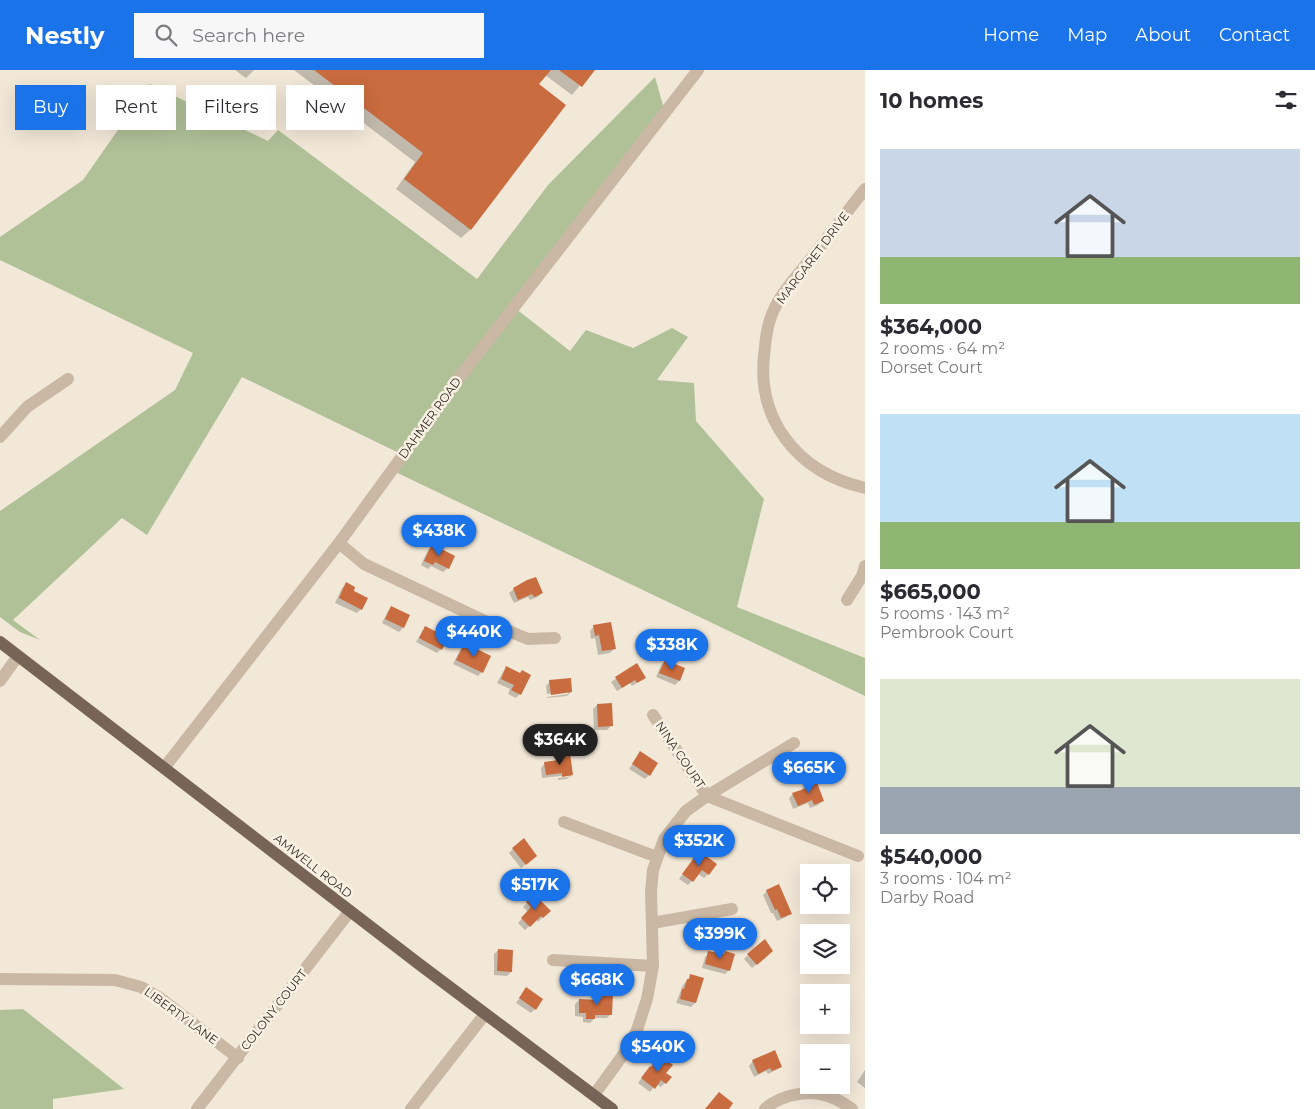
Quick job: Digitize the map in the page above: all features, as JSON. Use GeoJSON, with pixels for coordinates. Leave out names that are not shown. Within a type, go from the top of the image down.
{"type":"FeatureCollection","features":[{"type":"Feature","properties":{"kind":"main road","name":"AMWELL ROAD"},"geometry":{"type":"LineString","coordinates":[[0,642],[350,912],[612,1109]]}},
{"type":"Feature","properties":{"kind":"street","name":"DAHMER ROAD"},"geometry":{"type":"LineString","coordinates":[[164,768],[339,543],[459,378],[698,70]]}},
{"type":"Feature","properties":{"kind":"street","name":"MARGARET DRIVE"},"geometry":{"type":"LineString","coordinates":[[865,190],[778,301],[768,327],[763,358],[763,379],[766,399],[777,428],[786,442],[808,464],[822,473],[865,488]]}},
{"type":"Feature","properties":{"kind":"street"},"geometry":{"type":"LineString","coordinates":[[0,436],[26,407],[68,379]]}},
{"type":"Feature","properties":{"kind":"street"},"geometry":{"type":"LineString","coordinates":[[339,543],[364,564],[487,622],[528,639],[555,638]]}},
{"type":"Feature","properties":{"kind":"street"},"geometry":{"type":"LineString","coordinates":[[847,600],[862,576],[865,566]]}},
{"type":"Feature","properties":{"kind":"street"},"geometry":{"type":"LineString","coordinates":[[0,681],[18,656]]}},
{"type":"Feature","properties":{"kind":"street","name":"NINA COURT"},"geometry":{"type":"LineString","coordinates":[[653,715],[707,796]]}},
{"type":"Feature","properties":{"kind":"street"},"geometry":{"type":"LineString","coordinates":[[594,1095],[628,1048],[637,1030],[647,999],[653,966],[651,892],[653,870],[664,839],[686,811],[707,796],[794,743]]}},
{"type":"Feature","properties":{"kind":"street"},"geometry":{"type":"LineString","coordinates":[[707,796],[858,856]]}},
{"type":"Feature","properties":{"kind":"street"},"geometry":{"type":"LineString","coordinates":[[564,822],[657,857]]}},
{"type":"Feature","properties":{"kind":"street"},"geometry":{"type":"LineString","coordinates":[[652,923],[732,909]]}},
{"type":"Feature","properties":{"kind":"street","name":"COLONY COURT"},"geometry":{"type":"LineString","coordinates":[[197,1109],[350,912]]}},
{"type":"Feature","properties":{"kind":"street"},"geometry":{"type":"LineString","coordinates":[[553,960],[653,966]]}},
{"type":"Feature","properties":{"kind":"street","name":"LIBERTY LANE"},"geometry":{"type":"LineString","coordinates":[[0,979],[114,980],[131,984],[160,998],[238,1058]]}},
{"type":"Feature","properties":{"kind":"street"},"geometry":{"type":"LineString","coordinates":[[411,1109],[485,1014]]}},
{"type":"Feature","properties":{"kind":"street"},"geometry":{"type":"LineString","coordinates":[[765,1109],[780,1099],[805,1093],[827,1095],[852,1109]]}},
{"type":"Feature","properties":{"kind":"green space"},"geometry":{"type":"Polygon","coordinates":[[[655,77],[664,109],[511,305],[570,351],[586,330],[633,348],[672,328],[688,337],[657,380],[694,383],[696,421],[764,499],[737,607],[865,658],[865,696],[387,468],[399,453],[242,377],[147,535],[122,518],[13,620],[40,640],[20,632],[0,617],[0,511],[175,390],[193,353],[0,260],[0,237],[83,180],[118,130],[176,130],[176,97],[186,101],[186,130],[245,130],[268,141],[278,130],[477,279],[548,185],[655,77]]]}},
{"type":"Feature","properties":{"kind":"green space"},"geometry":{"type":"Polygon","coordinates":[[[23,1009],[124,1089],[53,1099],[53,1109],[0,1109],[0,1010],[23,1009]]]}},
{"type":"Feature","properties":{"kind":"building"},"geometry":{"type":"Polygon","coordinates":[[[314,70],[551,70],[539,84],[566,105],[471,230],[404,179],[423,153],[364,108],[364,85],[334,85],[314,70]]]}},
{"type":"Feature","properties":{"kind":"building"},"geometry":{"type":"Polygon","coordinates":[[[559,70],[595,70],[582,87],[559,70]]]}},
{"type":"Feature","properties":{"kind":"building"},"geometry":{"type":"Polygon","coordinates":[[[432,544],[455,556],[449,569],[435,562],[433,565],[424,561],[432,544]]]}},
{"type":"Feature","properties":{"kind":"building"},"geometry":{"type":"Polygon","coordinates":[[[536,577],[543,593],[534,597],[532,594],[518,600],[513,588],[536,577]]]}},
{"type":"Feature","properties":{"kind":"building"},"geometry":{"type":"Polygon","coordinates":[[[346,582],[355,587],[354,591],[368,598],[362,610],[339,598],[346,582]]]}},
{"type":"Feature","properties":{"kind":"building"},"geometry":{"type":"Polygon","coordinates":[[[391,606],[410,615],[404,628],[385,619],[391,606]]]}},
{"type":"Feature","properties":{"kind":"building"},"geometry":{"type":"Polygon","coordinates":[[[611,622],[616,649],[602,651],[599,635],[595,636],[593,625],[611,622]]]}},
{"type":"Feature","properties":{"kind":"building"},"geometry":{"type":"Polygon","coordinates":[[[425,626],[439,633],[441,629],[450,634],[442,650],[419,638],[425,626]]]}},
{"type":"Feature","properties":{"kind":"building"},"geometry":{"type":"Polygon","coordinates":[[[465,643],[491,656],[483,673],[456,660],[465,643]]]}},
{"type":"Feature","properties":{"kind":"building"},"geometry":{"type":"Polygon","coordinates":[[[665,660],[685,668],[680,681],[659,673],[665,660]]]}},
{"type":"Feature","properties":{"kind":"building"},"geometry":{"type":"Polygon","coordinates":[[[637,663],[646,678],[637,683],[635,680],[622,688],[615,677],[637,663]]]}},
{"type":"Feature","properties":{"kind":"building"},"geometry":{"type":"Polygon","coordinates":[[[506,666],[520,673],[522,670],[531,675],[521,695],[511,690],[514,685],[501,679],[506,666]]]}},
{"type":"Feature","properties":{"kind":"building"},"geometry":{"type":"Polygon","coordinates":[[[571,678],[572,692],[551,695],[549,680],[571,678]]]}},
{"type":"Feature","properties":{"kind":"building"},"geometry":{"type":"Polygon","coordinates":[[[612,703],[613,726],[598,727],[597,704],[612,703]]]}},
{"type":"Feature","properties":{"kind":"building"},"geometry":{"type":"Polygon","coordinates":[[[640,751],[658,763],[650,776],[632,764],[640,751]]]}},
{"type":"Feature","properties":{"kind":"building"},"geometry":{"type":"Polygon","coordinates":[[[570,753],[573,775],[562,777],[562,773],[546,775],[544,762],[559,760],[558,754],[570,753]]]}},
{"type":"Feature","properties":{"kind":"building"},"geometry":{"type":"Polygon","coordinates":[[[816,780],[824,801],[814,805],[812,800],[798,806],[792,793],[807,788],[805,784],[816,780]]]}},
{"type":"Feature","properties":{"kind":"building"},"geometry":{"type":"Polygon","coordinates":[[[524,838],[537,856],[526,865],[512,848],[524,838]]]}},
{"type":"Feature","properties":{"kind":"building"},"geometry":{"type":"Polygon","coordinates":[[[699,851],[717,864],[709,875],[702,870],[693,882],[682,874],[699,851]]]}},
{"type":"Feature","properties":{"kind":"building"},"geometry":{"type":"Polygon","coordinates":[[[779,884],[792,914],[781,918],[777,909],[775,910],[766,890],[779,884]]]}},
{"type":"Feature","properties":{"kind":"building"},"geometry":{"type":"Polygon","coordinates":[[[534,894],[551,911],[543,918],[541,916],[530,927],[521,918],[531,907],[526,902],[534,894]]]}},
{"type":"Feature","properties":{"kind":"building"},"geometry":{"type":"Polygon","coordinates":[[[765,939],[773,951],[757,965],[747,954],[765,939]]]}},
{"type":"Feature","properties":{"kind":"building"},"geometry":{"type":"Polygon","coordinates":[[[498,949],[513,950],[512,972],[497,971],[498,949]]]}},
{"type":"Feature","properties":{"kind":"building"},"geometry":{"type":"Polygon","coordinates":[[[708,951],[724,954],[725,951],[735,954],[730,971],[705,964],[708,951]]]}},
{"type":"Feature","properties":{"kind":"building"},"geometry":{"type":"Polygon","coordinates":[[[690,974],[704,978],[696,1003],[680,999],[682,989],[684,989],[690,974]]]}},
{"type":"Feature","properties":{"kind":"building"},"geometry":{"type":"Polygon","coordinates":[[[526,987],[543,999],[536,1010],[519,998],[526,987]]]}},
{"type":"Feature","properties":{"kind":"building"},"geometry":{"type":"Polygon","coordinates":[[[599,992],[613,992],[612,1015],[595,1015],[595,1019],[586,1019],[586,1013],[579,1013],[579,999],[599,1000],[599,992]]]}},
{"type":"Feature","properties":{"kind":"building"},"geometry":{"type":"Polygon","coordinates":[[[775,1050],[782,1067],[772,1071],[770,1068],[758,1074],[752,1060],[775,1050]]]}},
{"type":"Feature","properties":{"kind":"building"},"geometry":{"type":"Polygon","coordinates":[[[660,1056],[673,1065],[666,1073],[672,1077],[666,1084],[661,1080],[655,1089],[641,1078],[660,1056]]]}},
{"type":"Feature","properties":{"kind":"building"},"geometry":{"type":"Polygon","coordinates":[[[719,1092],[733,1103],[729,1109],[705,1109],[719,1092]]]}}]}
